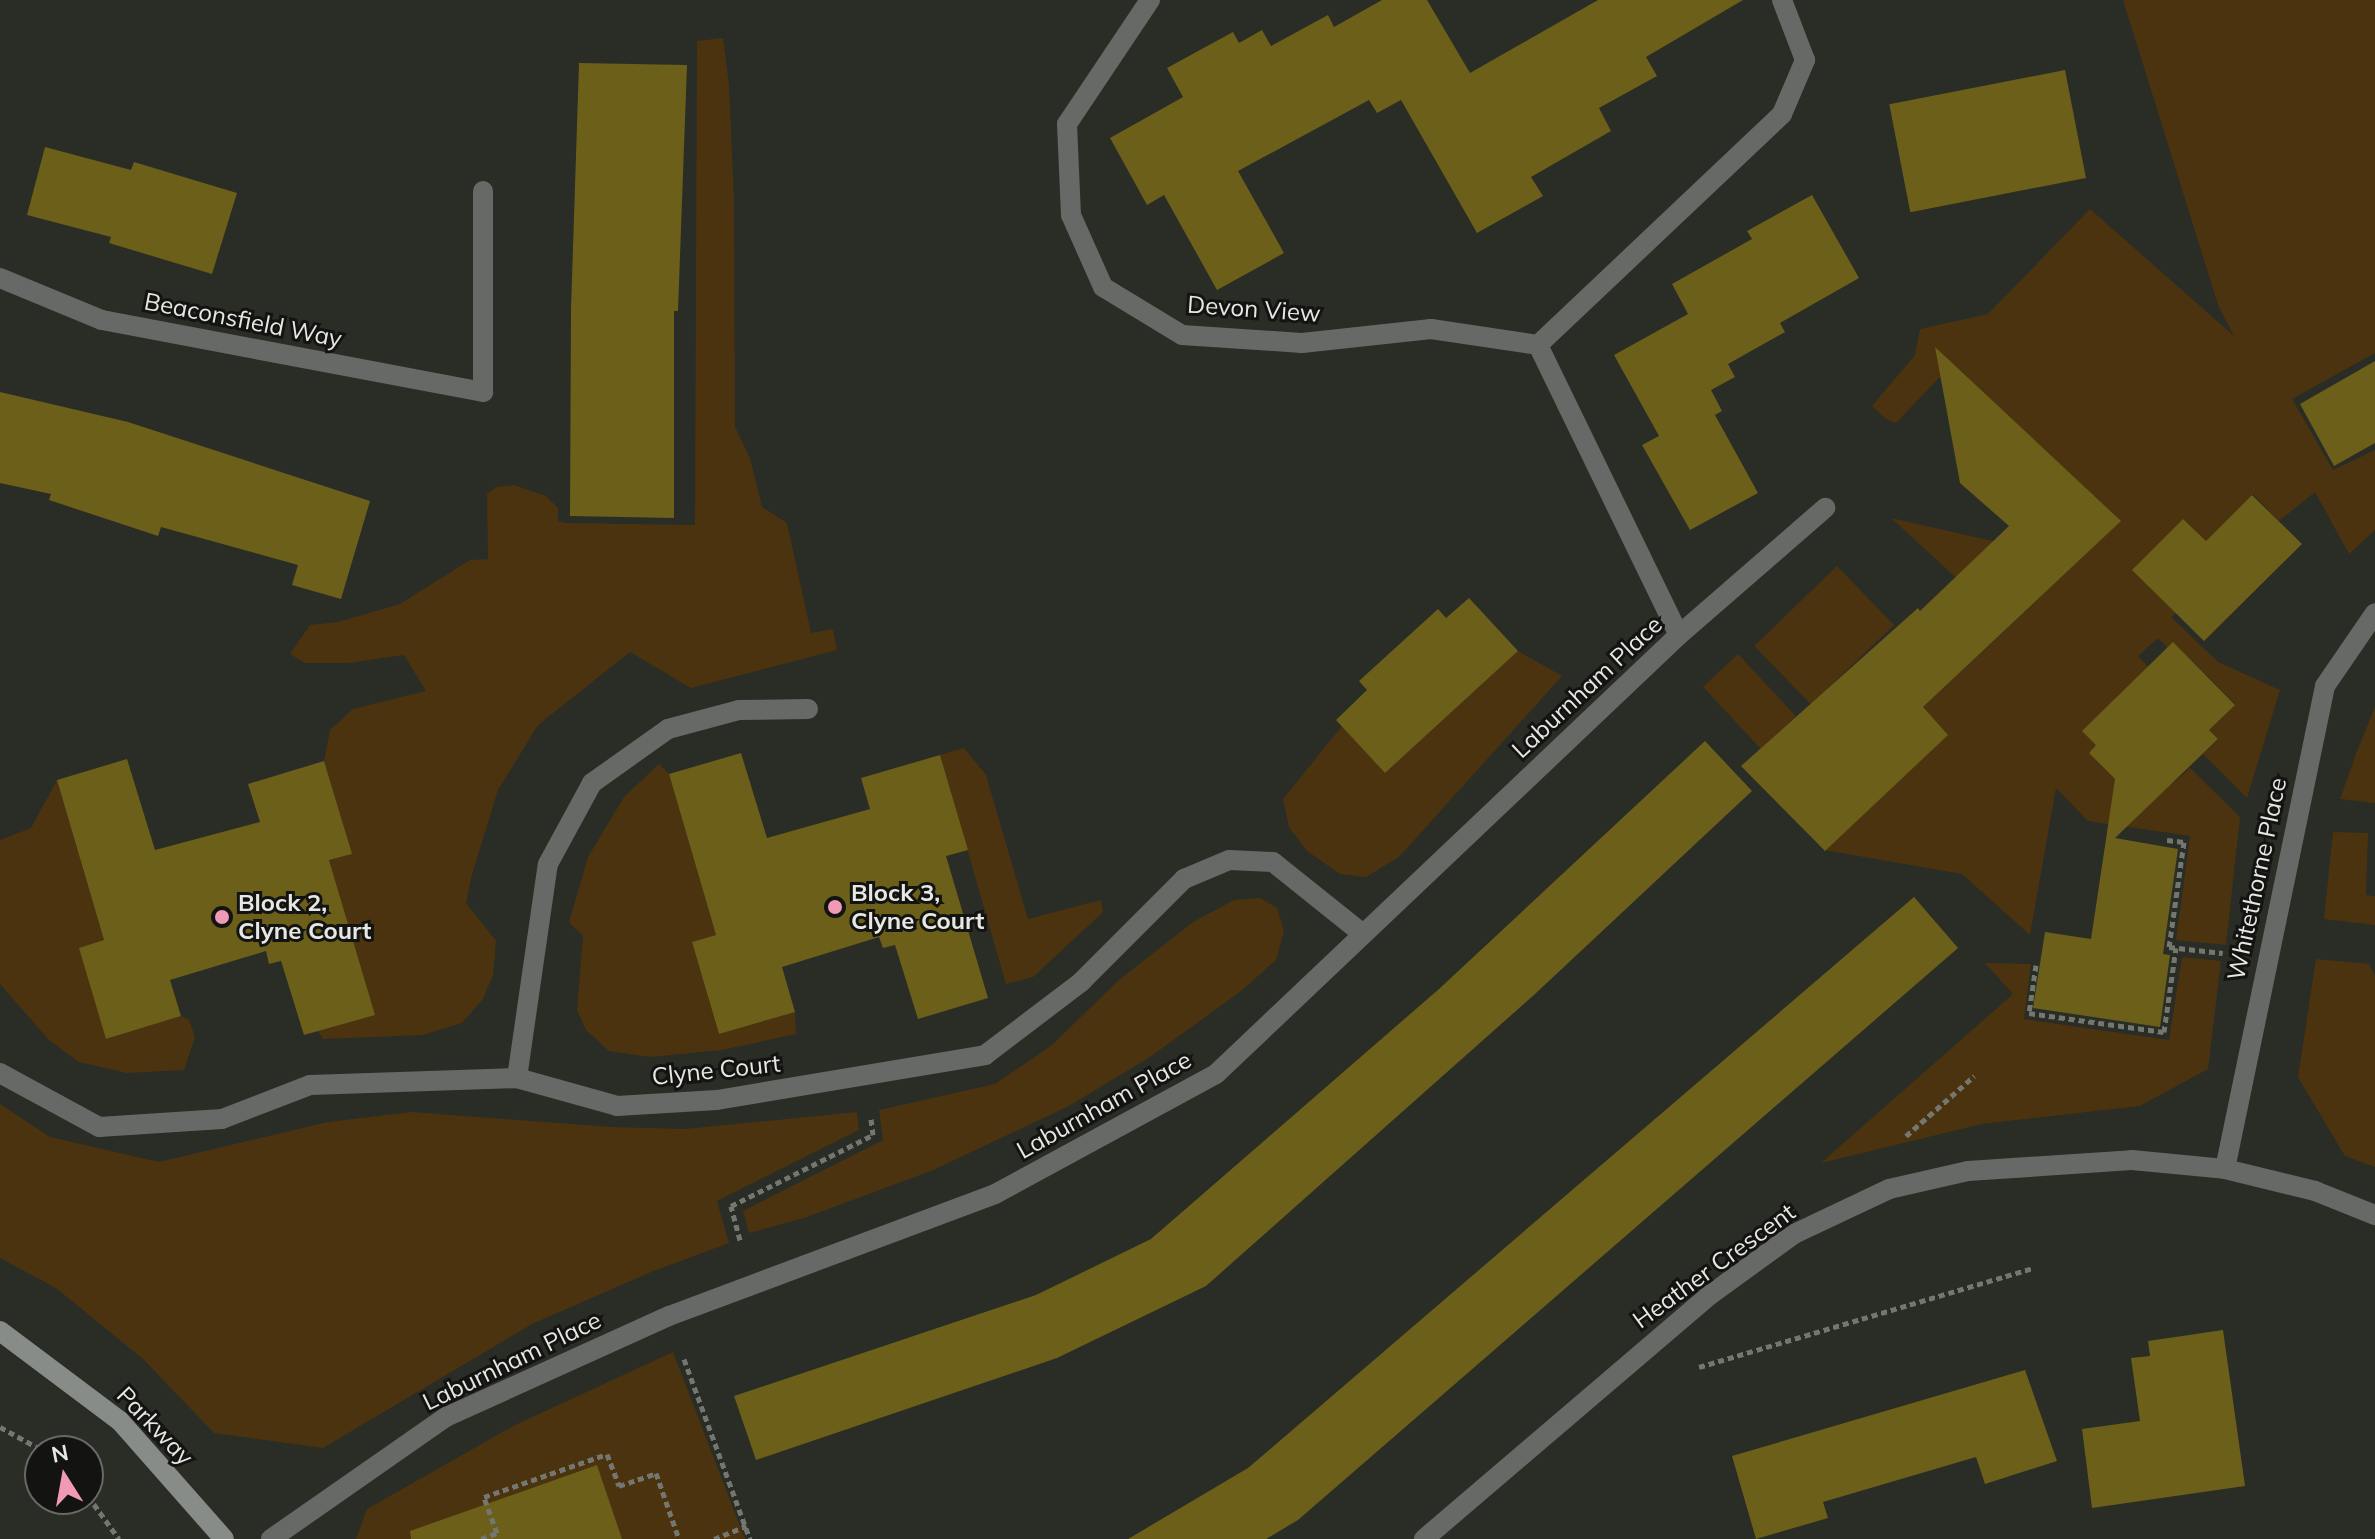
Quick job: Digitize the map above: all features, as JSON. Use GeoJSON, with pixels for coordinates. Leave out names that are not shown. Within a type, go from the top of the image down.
{"type":"FeatureCollection","features":[{"type":"Feature","properties":{"kind":"street","name":"Devon View"},"geometry":{"type":"LineString","coordinates":[[1150,0],[1067,124],[1071,215],[1103,287],[1182,335],[1302,343],[1431,329],[1538,345]]}},
{"type":"Feature","properties":{"kind":"street"},"geometry":{"type":"LineString","coordinates":[[1679,635],[1538,345],[1782,114],[1805,60],[1782,0]]}},
{"type":"Feature","properties":{"kind":"street","name":"Beaconsfield Way"},"geometry":{"type":"LineString","coordinates":[[0,278],[102,320],[483,392],[483,191]]}},
{"type":"Feature","properties":{"kind":"street","name":"Laburnham Place"},"geometry":{"type":"LineString","coordinates":[[271,1539],[446,1417],[669,1316],[995,1194],[1216,1074],[1679,635],[1825,508]]}},
{"type":"Feature","properties":{"kind":"street","name":"Whitethorne Place"},"geometry":{"type":"LineString","coordinates":[[2225,1169],[2325,686],[2375,613]]}},
{"type":"Feature","properties":{"kind":"street"},"geometry":{"type":"LineString","coordinates":[[517,1078],[548,864],[592,783],[668,729],[739,710],[808,709]]}},
{"type":"Feature","properties":{"kind":"street","name":"Clyne Court"},"geometry":{"type":"LineString","coordinates":[[0,1073],[99,1127],[222,1119],[310,1085],[517,1078],[617,1106],[717,1100],[985,1055],[1081,982],[1184,879],[1229,860],[1273,862],[1363,934]]}},
{"type":"Feature","properties":{"kind":"street","name":"Heather Crescent"},"geometry":{"type":"LineString","coordinates":[[1424,1539],[1710,1295],[1794,1234],[1889,1189],[1968,1171],[2132,1160],[2225,1169],[2315,1191],[2375,1215]]}},
{"type":"Feature","properties":{"kind":"street","name":"Parkway"},"geometry":{"type":"LineString","coordinates":[[0,1331],[120,1421],[224,1539]]}},
{"type":"Feature","properties":{"kind":"path"},"geometry":{"type":"LineString","coordinates":[[2036,965],[2029,1013],[2164,1032],[2176,948],[2169,947],[2184,842],[2167,840]]}},
{"type":"Feature","properties":{"kind":"path"},"geometry":{"type":"LineString","coordinates":[[752,1283],[731,1206],[873,1135],[864,1077]]}},
{"type":"Feature","properties":{"kind":"path"},"geometry":{"type":"LineString","coordinates":[[1688,1370],[2033,1268]]}},
{"type":"Feature","properties":{"kind":"path"},"geometry":{"type":"LineString","coordinates":[[669,1316],[750,1539]]}},
{"type":"Feature","properties":{"kind":"path"},"geometry":{"type":"LineString","coordinates":[[0,1427],[24,1440]]}},
{"type":"Feature","properties":{"kind":"path"},"geometry":{"type":"LineString","coordinates":[[481,1539],[497,1533],[484,1497],[607,1454],[619,1486],[656,1473],[679,1539]]}},
{"type":"Feature","properties":{"kind":"path"},"geometry":{"type":"LineString","coordinates":[[102,1515],[119,1539]]}},
{"type":"Feature","properties":{"kind":"path"},"geometry":{"type":"LineString","coordinates":[[714,1539],[746,1526]]}},
{"type":"Feature","properties":{"kind":"shaded area"},"geometry":{"type":"Polygon","coordinates":[[[2123,0],[2375,0],[2375,353],[2292,399],[2333,470],[2375,450],[2375,530],[2349,554],[2315,492],[2279,521],[2253,494],[2206,541],[2183,519],[2136,566],[2176,613],[2171,617],[2218,662],[2280,690],[2247,798],[2203,754],[2218,740],[2209,730],[2235,704],[2187,656],[2181,661],[2158,638],[2138,656],[2161,680],[2089,753],[2137,801],[2164,775],[2173,783],[2190,768],[2240,817],[2226,945],[2176,940],[2190,836],[2088,821],[2056,788],[2030,935],[1962,874],[1824,850],[1905,724],[2036,601],[1964,585],[1891,518],[2010,545],[2056,534],[1952,364],[1896,423],[1886,419],[1872,406],[1915,355],[1920,329],[1988,314],[2090,209],[2234,336],[2218,305],[2123,0]]]}},
{"type":"Feature","properties":{"kind":"shaded area"},"geometry":{"type":"Polygon","coordinates":[[[723,38],[729,85],[734,200],[735,427],[750,458],[762,507],[787,523],[811,633],[833,629],[837,650],[691,688],[630,652],[538,725],[498,790],[466,903],[496,941],[493,975],[483,999],[462,1023],[423,1035],[323,1039],[318,1031],[374,1014],[329,860],[351,854],[324,761],[330,730],[353,709],[426,691],[404,655],[348,663],[305,663],[290,654],[310,625],[338,622],[400,604],[470,560],[488,559],[487,494],[496,487],[514,485],[546,496],[558,508],[558,521],[566,523],[695,525],[697,41],[723,38]]]}},
{"type":"Feature","properties":{"kind":"shaded area"},"geometry":{"type":"Polygon","coordinates":[[[1837,566],[1894,625],[1811,705],[1754,646],[1837,566]]]}},
{"type":"Feature","properties":{"kind":"shaded area"},"geometry":{"type":"Polygon","coordinates":[[[1518,651],[1562,676],[1399,857],[1366,877],[1340,874],[1307,851],[1289,827],[1283,799],[1342,726],[1385,773],[1518,651]]]}},
{"type":"Feature","properties":{"kind":"shaded area"},"geometry":{"type":"Polygon","coordinates":[[[1738,654],[1796,716],[1761,749],[1703,687],[1738,654]]]}},
{"type":"Feature","properties":{"kind":"shaded area"},"geometry":{"type":"Polygon","coordinates":[[[2375,707],[2375,803],[2340,799],[2357,751],[2375,707]]]}},
{"type":"Feature","properties":{"kind":"shaded area"},"geometry":{"type":"Polygon","coordinates":[[[964,748],[986,775],[1028,919],[1101,900],[1103,912],[1033,977],[1006,984],[940,755],[964,748]]]}},
{"type":"Feature","properties":{"kind":"shaded area"},"geometry":{"type":"Polygon","coordinates":[[[659,764],[669,774],[716,935],[692,942],[719,1034],[795,1012],[796,1034],[722,1050],[650,1057],[609,1051],[586,1030],[577,1010],[583,936],[569,922],[588,857],[624,797],[659,764]]]}},
{"type":"Feature","properties":{"kind":"shaded area"},"geometry":{"type":"Polygon","coordinates":[[[57,780],[104,940],[107,1039],[181,1016],[189,1020],[195,1037],[184,1070],[127,1073],[79,1062],[49,1040],[0,984],[0,840],[31,828],[57,780]]]}},
{"type":"Feature","properties":{"kind":"shaded area"},"geometry":{"type":"Polygon","coordinates":[[[2333,832],[2368,833],[2366,895],[2375,896],[2375,925],[2324,919],[2333,832]]]}},
{"type":"Feature","properties":{"kind":"shaded area"},"geometry":{"type":"Polygon","coordinates":[[[1260,898],[1277,908],[1284,931],[1276,960],[1241,991],[1150,1057],[1069,1106],[931,1171],[804,1218],[749,1233],[743,1211],[883,1140],[879,1110],[995,1084],[1052,1045],[1119,980],[1193,922],[1234,900],[1260,898]]]}},
{"type":"Feature","properties":{"kind":"shaded area"},"geometry":{"type":"Polygon","coordinates":[[[2182,957],[2221,961],[2208,1069],[2140,1106],[1982,1124],[1821,1163],[2013,994],[1985,963],[2031,964],[2024,1019],[2169,1040],[2182,957]]]}},
{"type":"Feature","properties":{"kind":"shaded area"},"geometry":{"type":"Polygon","coordinates":[[[2316,959],[2369,964],[2375,976],[2375,1167],[2345,1156],[2298,1077],[2316,959]]]}},
{"type":"Feature","properties":{"kind":"shaded area"},"geometry":{"type":"Polygon","coordinates":[[[0,1104],[50,1137],[159,1162],[328,1122],[412,1112],[611,1127],[685,1129],[857,1112],[859,1130],[717,1201],[729,1243],[651,1272],[532,1324],[323,1448],[214,1433],[143,1359],[56,1288],[0,1258],[0,1104]]]}},
{"type":"Feature","properties":{"kind":"shaded area"},"geometry":{"type":"Polygon","coordinates":[[[673,1352],[745,1539],[356,1539],[367,1509],[513,1426],[673,1352]]]}},
{"type":"Feature","properties":{"kind":"building"},"geometry":{"type":"Polygon","coordinates":[[[1382,0],[1427,0],[1470,73],[1598,0],[1743,0],[1646,57],[1657,76],[1599,108],[1611,131],[1531,177],[1543,196],[1477,233],[1401,100],[1377,113],[1369,100],[1238,171],[1284,253],[1217,290],[1164,195],[1147,205],[1110,138],[1183,97],[1167,68],[1233,32],[1239,43],[1262,30],[1271,46],[1328,15],[1334,27],[1382,0]]]}},
{"type":"Feature","properties":{"kind":"building"},"geometry":{"type":"Polygon","coordinates":[[[579,63],[687,65],[678,311],[674,311],[674,518],[570,516],[571,309],[579,63]]]}},
{"type":"Feature","properties":{"kind":"building"},"geometry":{"type":"Polygon","coordinates":[[[2065,70],[2086,178],[1910,212],[1889,104],[2065,70]]]}},
{"type":"Feature","properties":{"kind":"building"},"geometry":{"type":"Polygon","coordinates":[[[45,147],[131,170],[134,162],[237,193],[212,274],[109,243],[111,237],[27,215],[45,147]]]}},
{"type":"Feature","properties":{"kind":"building"},"geometry":{"type":"Polygon","coordinates":[[[1812,195],[1859,278],[1780,323],[1785,332],[1728,364],[1735,377],[1711,390],[1722,411],[1715,415],[1758,493],[1690,530],[1642,445],[1659,436],[1614,355],[1688,314],[1672,284],[1752,239],[1747,231],[1812,195]]]}},
{"type":"Feature","properties":{"kind":"building"},"geometry":{"type":"Polygon","coordinates":[[[1935,347],[2121,521],[1923,707],[1948,735],[1825,851],[1741,766],[1918,608],[1920,611],[2009,526],[1960,483],[1935,347]]]}},
{"type":"Feature","properties":{"kind":"building"},"geometry":{"type":"Polygon","coordinates":[[[2375,361],[2375,443],[2334,466],[2300,404],[2375,361]]]}},
{"type":"Feature","properties":{"kind":"building"},"geometry":{"type":"Polygon","coordinates":[[[0,392],[128,422],[370,501],[341,599],[292,585],[298,565],[161,527],[158,536],[49,500],[51,494],[0,483],[0,392]]]}},
{"type":"Feature","properties":{"kind":"building"},"geometry":{"type":"Polygon","coordinates":[[[2252,495],[2302,544],[2204,641],[2132,570],[2183,519],[2206,541],[2252,495]]]}},
{"type":"Feature","properties":{"kind":"building"},"geometry":{"type":"Polygon","coordinates":[[[1469,598],[1518,651],[1385,773],[1336,720],[1367,690],[1359,681],[1438,609],[1446,618],[1469,598]]]}},
{"type":"Feature","properties":{"kind":"building"},"geometry":{"type":"Polygon","coordinates":[[[2173,642],[2235,705],[2209,730],[2218,739],[2115,838],[2178,849],[2163,954],[2170,955],[2160,1027],[2033,1008],[2045,932],[2091,939],[2115,779],[2089,753],[2096,745],[2082,731],[2173,642]]]}},
{"type":"Feature","properties":{"kind":"building"},"geometry":{"type":"Polygon","coordinates":[[[1705,741],[1752,791],[1535,994],[1206,1286],[1057,1358],[756,1460],[734,1396],[1036,1295],[1151,1239],[1439,989],[1705,741]]]}},
{"type":"Feature","properties":{"kind":"building","name":"Block 3, Clyne Court"},"geometry":{"type":"Polygon","coordinates":[[[741,753],[767,838],[870,809],[861,778],[940,755],[968,850],[946,856],[988,998],[918,1019],[895,945],[883,948],[879,937],[782,967],[795,1012],[719,1034],[692,942],[716,935],[669,774],[741,753]]]}},
{"type":"Feature","properties":{"kind":"building","name":"Block 2, Clyne Court"},"geometry":{"type":"Polygon","coordinates":[[[127,759],[155,850],[260,822],[248,784],[324,761],[352,854],[329,860],[375,1015],[304,1035],[281,961],[269,964],[266,951],[170,980],[181,1016],[106,1039],[79,948],[104,940],[57,780],[127,759]]]}},
{"type":"Feature","properties":{"kind":"building"},"geometry":{"type":"Polygon","coordinates":[[[1914,897],[1958,948],[1298,1520],[1266,1539],[1128,1539],[1248,1468],[1914,897]]]}},
{"type":"Feature","properties":{"kind":"building"},"geometry":{"type":"Polygon","coordinates":[[[2223,1330],[2245,1486],[2092,1508],[2082,1429],[2140,1421],[2131,1358],[2150,1356],[2148,1341],[2223,1330]]]}},
{"type":"Feature","properties":{"kind":"building"},"geometry":{"type":"Polygon","coordinates":[[[2025,1370],[2057,1461],[1985,1484],[1976,1457],[1823,1502],[1828,1518],[1756,1539],[1732,1456],[2025,1370]]]}},
{"type":"Feature","properties":{"kind":"building"},"geometry":{"type":"Polygon","coordinates":[[[597,1465],[622,1539],[411,1539],[410,1531],[597,1465]]]}},
{"type":"Feature","properties":{"kind":"place","name":"Block 3, Clyne Court"},"geometry":{"type":"Point","coordinates":[835,907]}},
{"type":"Feature","properties":{"kind":"place","name":"Block 2, Clyne Court"},"geometry":{"type":"Point","coordinates":[222,917]}}]}
